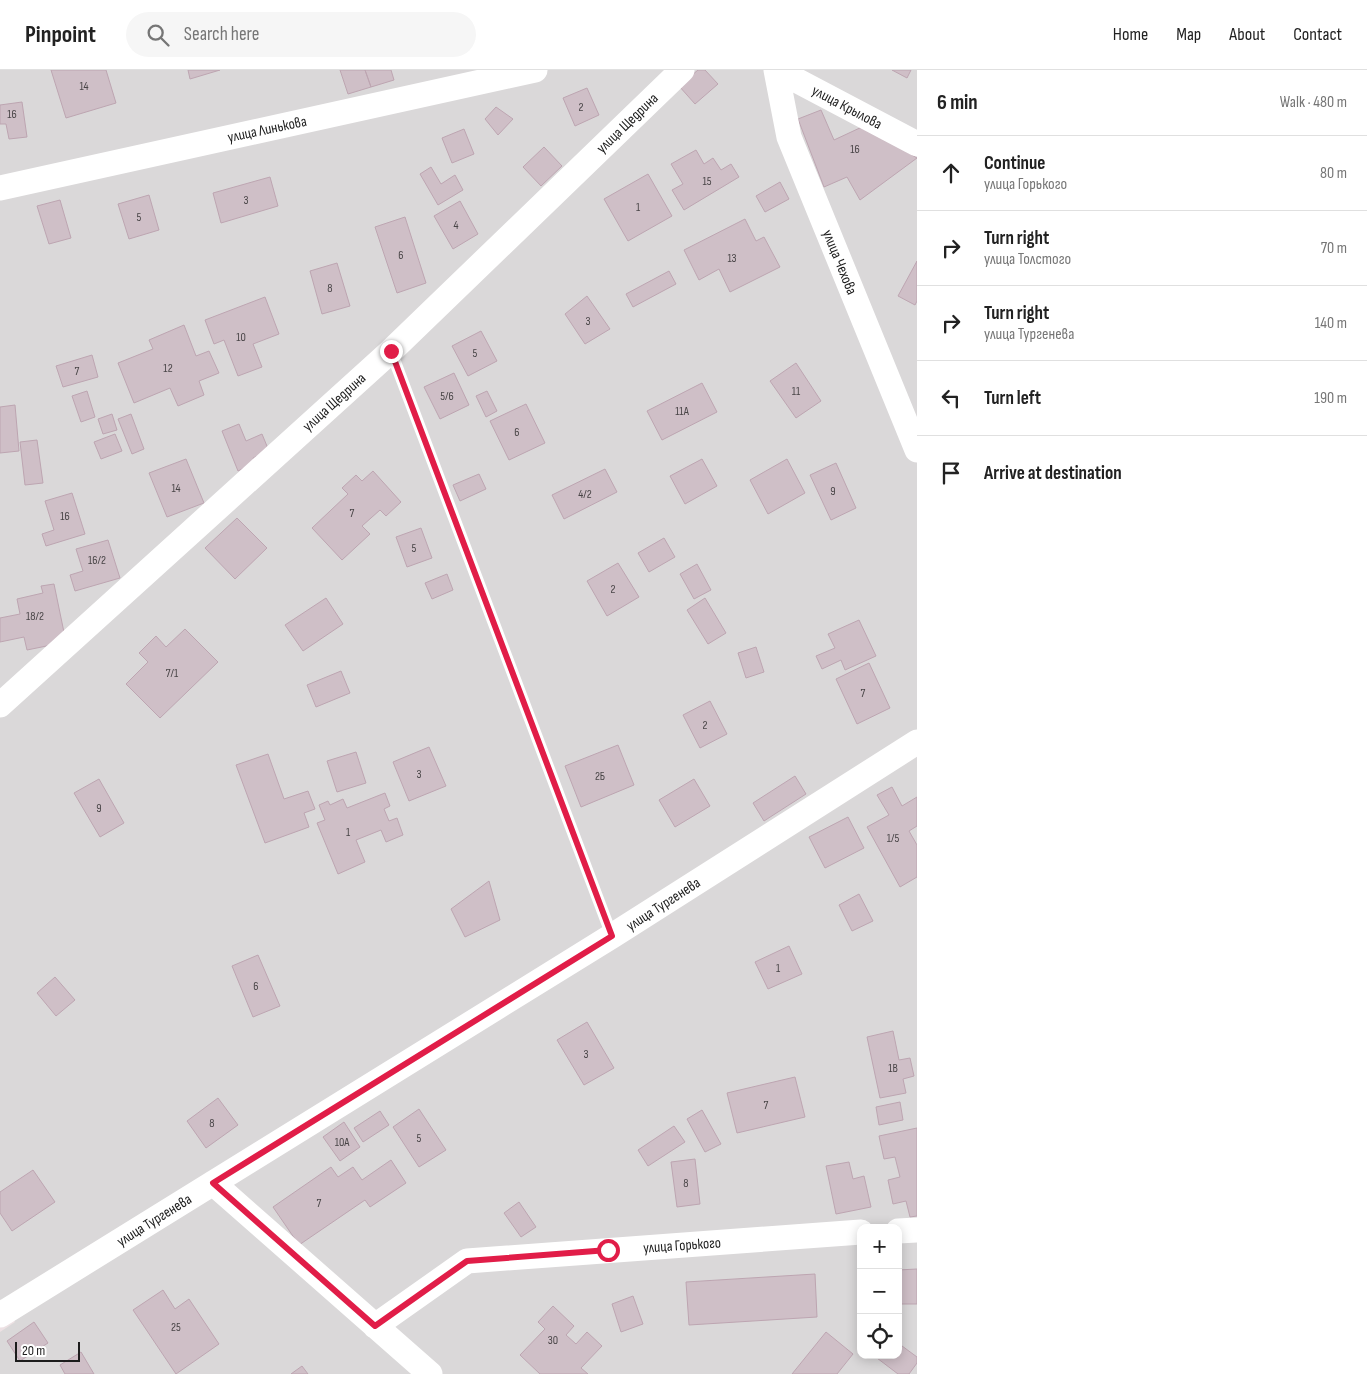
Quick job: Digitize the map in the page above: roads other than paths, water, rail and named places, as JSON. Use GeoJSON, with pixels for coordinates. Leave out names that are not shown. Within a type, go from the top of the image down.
{"type":"FeatureCollection","features":[{"type":"Feature","properties":{"kind":"street","name":"улица Линькова"},"geometry":{"type":"LineString","coordinates":[[0,188],[535,70]]}},
{"type":"Feature","properties":{"kind":"street","name":"улица Щедрина"},"geometry":{"type":"LineString","coordinates":[[0,705],[391,351],[682,70]]}},
{"type":"Feature","properties":{"kind":"street","name":"улица Крылова"},"geometry":{"type":"LineString","coordinates":[[777,70],[917,144]]}},
{"type":"Feature","properties":{"kind":"street","name":"улица Чехова"},"geometry":{"type":"LineString","coordinates":[[777,70],[789,137],[917,450]]}},
{"type":"Feature","properties":{"kind":"street","name":"улица Тургенева"},"geometry":{"type":"LineString","coordinates":[[0,1315],[612,936],[917,742]]}},
{"type":"Feature","properties":{"kind":"street"},"geometry":{"type":"LineString","coordinates":[[213,1183],[430,1374]]}},
{"type":"Feature","properties":{"kind":"street"},"geometry":{"type":"LineString","coordinates":[[902,1231],[917,1230]]}},
{"type":"Feature","properties":{"kind":"street","name":"улица Горького"},"geometry":{"type":"LineString","coordinates":[[375,1326],[467,1261],[857,1232]]}},
{"type":"Feature","properties":{"kind":"lane"},"geometry":{"type":"LineString","coordinates":[[391,351],[612,936]]}}]}
